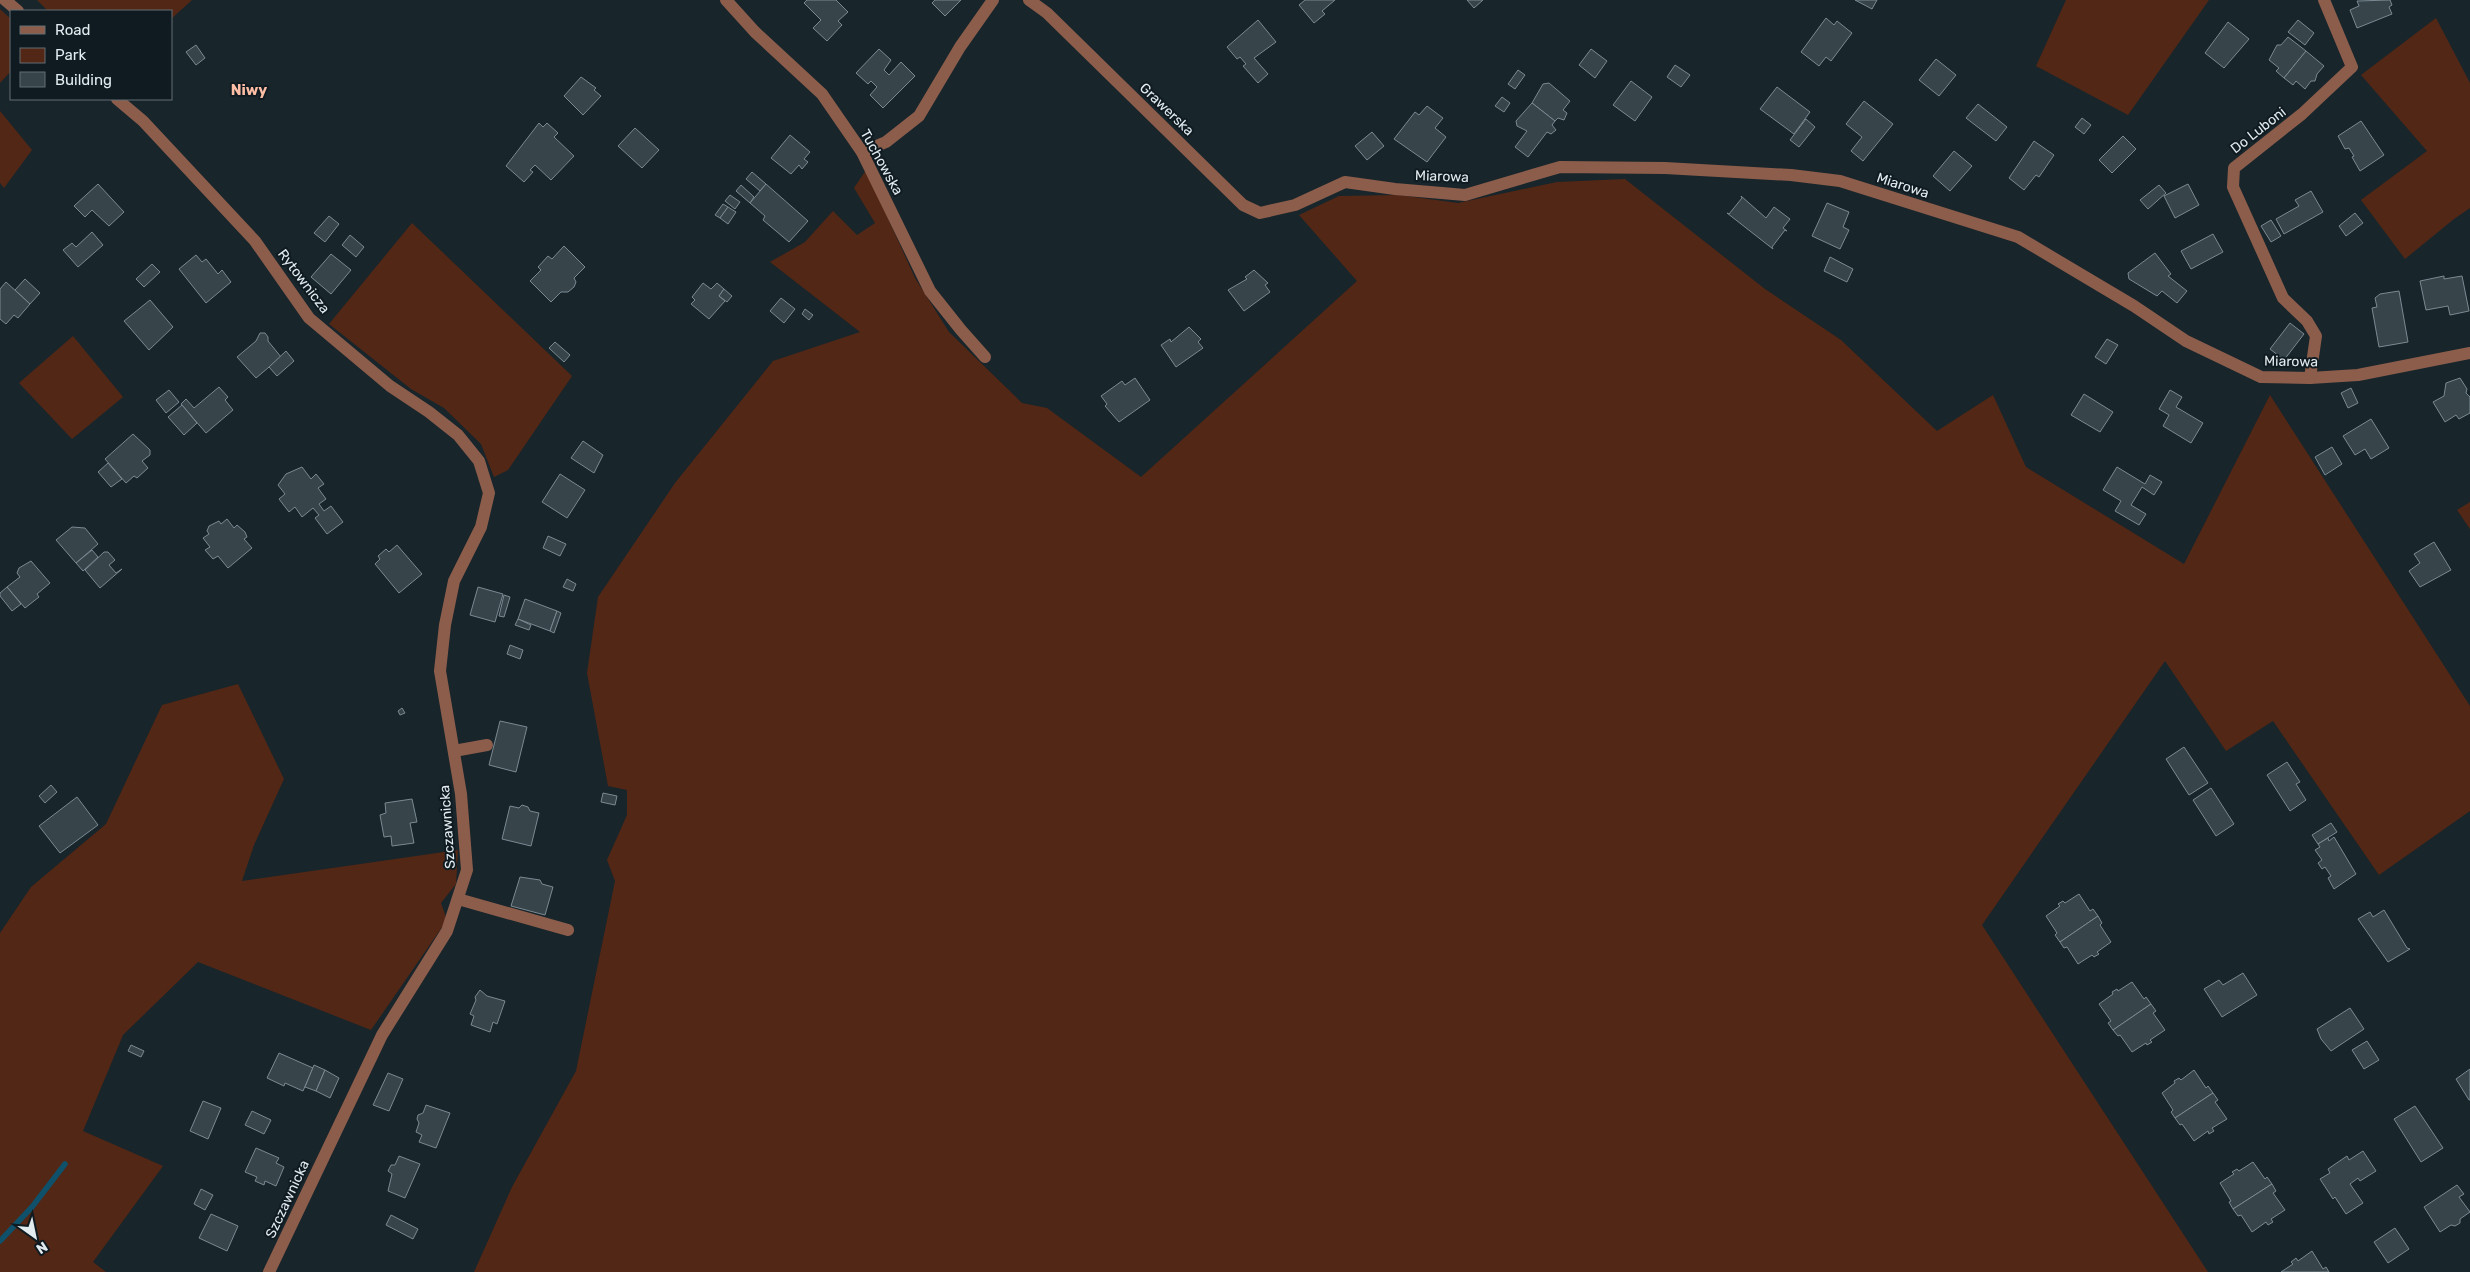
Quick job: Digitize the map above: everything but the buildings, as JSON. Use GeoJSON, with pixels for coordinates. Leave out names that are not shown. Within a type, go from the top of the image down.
{"type":"FeatureCollection","features":[{"type":"Feature","properties":{"kind":"street"},"geometry":{"type":"LineString","coordinates":[[5,0],[17,10]]}},
{"type":"Feature","properties":{"kind":"street","name":"Tuchowska"},"geometry":{"type":"LineString","coordinates":[[726,0],[755,32],[822,94],[862,152],[930,291],[961,330],[986,357]]}},
{"type":"Feature","properties":{"kind":"street"},"geometry":{"type":"LineString","coordinates":[[862,152],[886,142],[918,116],[960,47],[993,0]]}},
{"type":"Feature","properties":{"kind":"street","name":"Grawerska"},"geometry":{"type":"LineString","coordinates":[[1029,0],[1054,20],[1243,205],[1260,213],[1295,205]]}},
{"type":"Feature","properties":{"kind":"street","name":"Do Luboni"},"geometry":{"type":"LineString","coordinates":[[2310,378],[2316,336],[2307,321],[2283,298],[2233,187],[2234,168],[2302,114],[2352,67],[2324,0]]}},
{"type":"Feature","properties":{"kind":"street","name":"Rytownicza"},"geometry":{"type":"LineString","coordinates":[[118,100],[143,120],[255,240],[310,318],[390,386],[429,412],[458,435],[478,461],[489,493]]}},
{"type":"Feature","properties":{"kind":"street","name":"Miarowa"},"geometry":{"type":"LineString","coordinates":[[1295,205],[1345,182],[1395,189],[1465,195],[1560,167],[1665,168],[1791,175],[1840,180],[2018,237],[2134,306],[2186,341],[2261,377],[2310,378],[2358,375],[2470,353]]}},
{"type":"Feature","properties":{"kind":"street","name":"Szczawnicka"},"geometry":{"type":"LineString","coordinates":[[269,1272],[382,1035],[447,931],[467,870],[461,794],[440,671],[445,625],[454,581],[481,527],[489,493]]}},
{"type":"Feature","properties":{"kind":"street"},"geometry":{"type":"LineString","coordinates":[[454,751],[487,745]]}},
{"type":"Feature","properties":{"kind":"street"},"geometry":{"type":"LineString","coordinates":[[458,899],[568,930]]}},
{"type":"Feature","properties":{"kind":"green space"},"geometry":{"type":"Polygon","coordinates":[[[37,0],[192,0],[172,18],[172,10],[47,10],[37,0]]]}},
{"type":"Feature","properties":{"kind":"green space"},"geometry":{"type":"Polygon","coordinates":[[[2066,0],[2209,0],[2128,115],[2036,66],[2066,0]]]}},
{"type":"Feature","properties":{"kind":"green space"},"geometry":{"type":"Polygon","coordinates":[[[0,9],[10,18],[10,72],[0,83],[0,9]]]}},
{"type":"Feature","properties":{"kind":"green space"},"geometry":{"type":"Polygon","coordinates":[[[2436,18],[2470,83],[2470,208],[2405,259],[2361,200],[2427,151],[2361,75],[2436,18]]]}},
{"type":"Feature","properties":{"kind":"green space"},"geometry":{"type":"Polygon","coordinates":[[[0,111],[32,150],[4,188],[0,183],[0,111]]]}},
{"type":"Feature","properties":{"kind":"green space"},"geometry":{"type":"Polygon","coordinates":[[[866,170],[915,278],[949,332],[1022,403],[1047,408],[1141,477],[1357,281],[1299,215],[1339,196],[1399,195],[1458,203],[1557,182],[1625,179],[1765,289],[1841,340],[1937,431],[1993,395],[2026,467],[2184,564],[2270,395],[2470,706],[2470,811],[2379,875],[2273,721],[2226,751],[2165,661],[1982,925],[2208,1272],[474,1272],[512,1187],[576,1071],[615,881],[607,860],[627,815],[627,790],[608,786],[587,673],[598,597],[675,483],[773,361],[860,332],[770,262],[805,242],[833,211],[857,235],[875,223],[854,188],[866,170]]]}},
{"type":"Feature","properties":{"kind":"green space"},"geometry":{"type":"Polygon","coordinates":[[[412,223],[572,376],[508,470],[494,477],[481,444],[444,408],[411,389],[329,324],[412,223]]]}},
{"type":"Feature","properties":{"kind":"green space"},"geometry":{"type":"Polygon","coordinates":[[[73,336],[123,397],[72,439],[19,383],[73,336]]]}},
{"type":"Feature","properties":{"kind":"green space"},"geometry":{"type":"Polygon","coordinates":[[[2470,502],[2470,529],[2457,510],[2470,502]]]}},
{"type":"Feature","properties":{"kind":"green space"},"geometry":{"type":"Polygon","coordinates":[[[238,684],[284,779],[254,845],[242,881],[458,850],[456,884],[441,903],[447,920],[371,1030],[198,962],[123,1035],[83,1131],[163,1166],[93,1262],[106,1272],[0,1272],[0,933],[31,887],[106,824],[162,705],[238,684]]]}},
{"type":"Feature","properties":{"kind":"waterway"},"geometry":{"type":"LineString","coordinates":[[0,1241],[32,1207],[65,1164]]}},
{"type":"Feature","properties":{"kind":"district","name":"Niwy"},"geometry":{"type":"Point","coordinates":[249,90]}}]}
